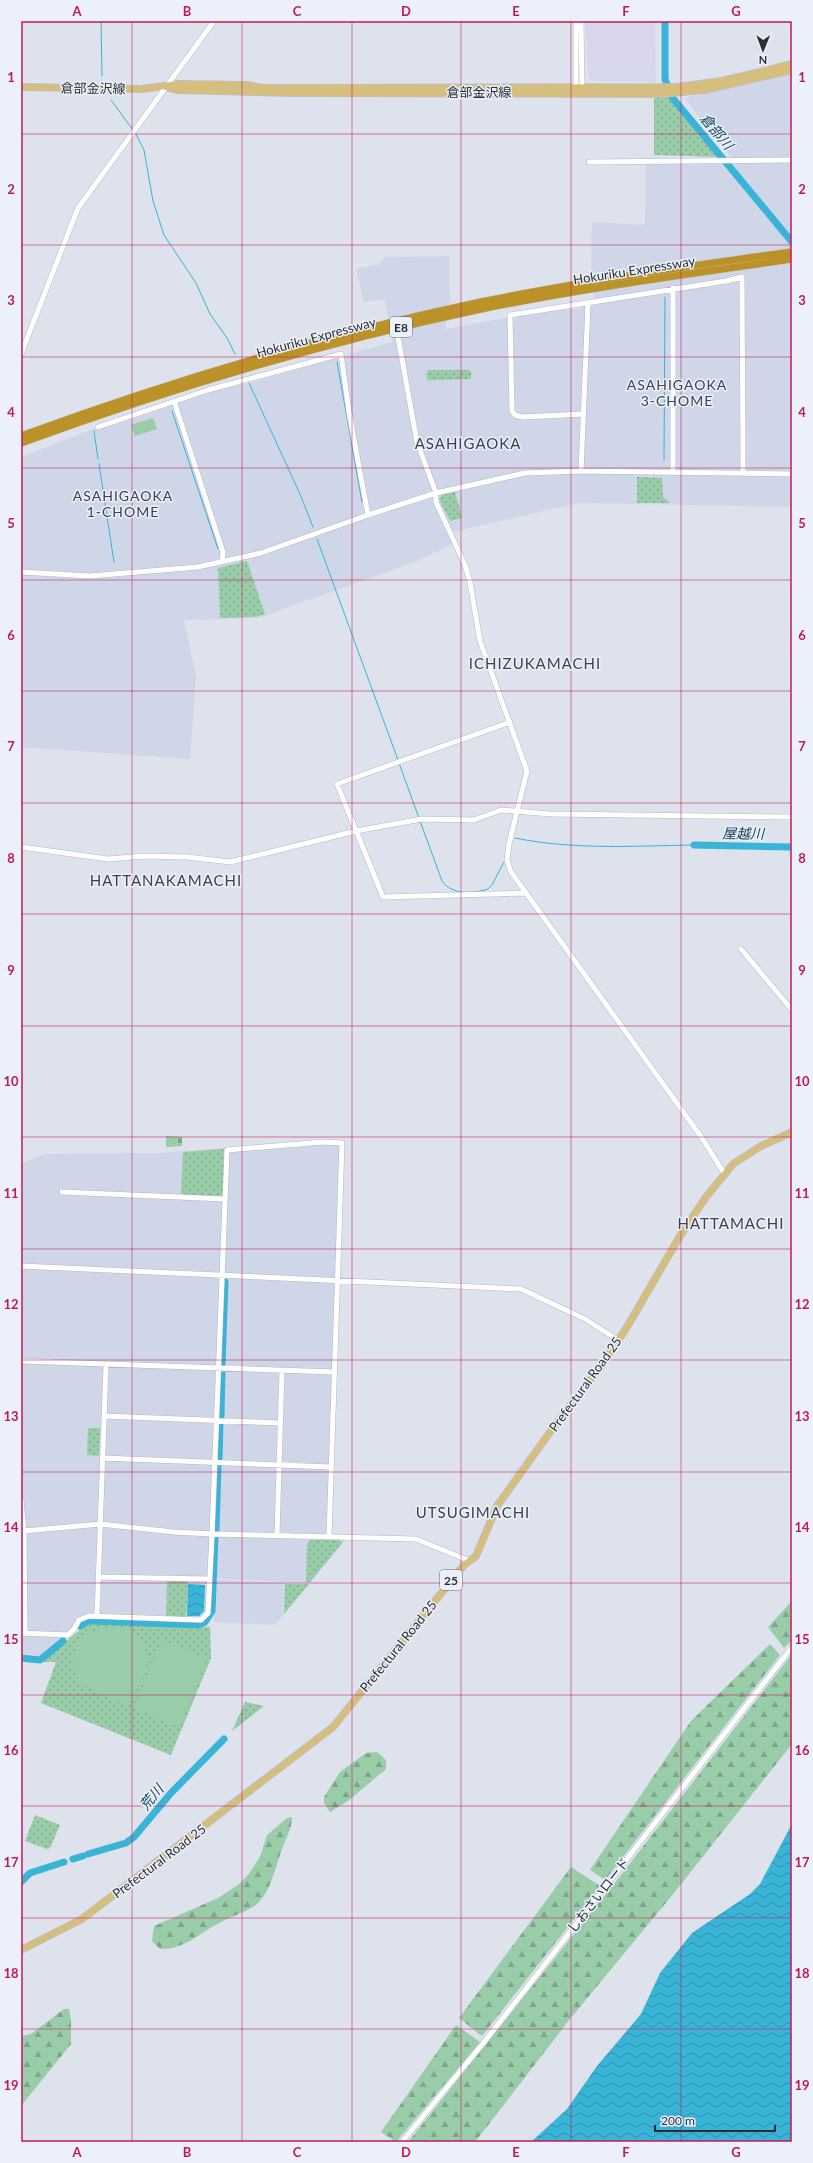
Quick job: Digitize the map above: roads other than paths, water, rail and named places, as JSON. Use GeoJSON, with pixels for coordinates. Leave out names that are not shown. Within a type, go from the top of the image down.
{"type":"FeatureCollection","features":[{"type":"Feature","properties":{"kind":"highway","name":"Hokuriku Expressway"},"geometry":{"type":"LineString","coordinates":[[21,436],[202,374],[382,324],[483,302],[589,282],[792,252]]}},
{"type":"Feature","properties":{"kind":"highway","name":"Hokuriku Expressway"},"geometry":{"type":"LineString","coordinates":[[21,443],[130,404],[203,381],[294,354],[380,332],[481,309],[590,289],[792,259]]}},
{"type":"Feature","properties":{"kind":"main road","name":"倉部金沢線"},"geometry":{"type":"LineString","coordinates":[[678,90],[792,64]]}},
{"type":"Feature","properties":{"kind":"main road","name":"倉部金沢線"},"geometry":{"type":"LineString","coordinates":[[164,87],[177,90],[292,93],[678,90],[732,84],[792,70]]}},
{"type":"Feature","properties":{"kind":"main road","name":"倉部金沢線"},"geometry":{"type":"LineString","coordinates":[[21,87],[142,89],[178,84],[248,85],[262,88],[579,87],[661,90]]}},
{"type":"Feature","properties":{"kind":"main road","name":"Prefectural Road 25"},"geometry":{"type":"LineString","coordinates":[[21,1950],[82,1919],[333,1727],[459,1571],[476,1556],[497,1506],[618,1340],[680,1236],[724,1173],[733,1164],[761,1146],[792,1132]]}},
{"type":"Feature","properties":{"kind":"street"},"geometry":{"type":"LineString","coordinates":[[21,354],[78,208],[164,87],[214,21]]}},
{"type":"Feature","properties":{"kind":"street"},"geometry":{"type":"LineString","coordinates":[[576,21],[579,87]]}},
{"type":"Feature","properties":{"kind":"street"},"geometry":{"type":"LineString","coordinates":[[579,87],[582,21]]}},
{"type":"Feature","properties":{"kind":"street"},"geometry":{"type":"LineString","coordinates":[[589,162],[792,160]]}},
{"type":"Feature","properties":{"kind":"street"},"geometry":{"type":"LineString","coordinates":[[583,414],[522,417],[515,415],[512,411],[510,315],[588,304],[742,277],[743,474]]}},
{"type":"Feature","properties":{"kind":"street"},"geometry":{"type":"LineString","coordinates":[[672,472],[673,288]]}},
{"type":"Feature","properties":{"kind":"street"},"geometry":{"type":"LineString","coordinates":[[581,471],[588,304]]}},
{"type":"Feature","properties":{"kind":"street"},"geometry":{"type":"LineString","coordinates":[[398,337],[417,442],[436,493],[436,502],[465,565],[470,582],[480,641],[528,771],[516,811],[507,860],[511,872],[698,1133],[724,1173]]}},
{"type":"Feature","properties":{"kind":"street"},"geometry":{"type":"LineString","coordinates":[[98,427],[214,388],[342,354],[349,412],[368,515]]}},
{"type":"Feature","properties":{"kind":"street"},"geometry":{"type":"LineString","coordinates":[[174,401],[223,552],[222,562]]}},
{"type":"Feature","properties":{"kind":"street"},"geometry":{"type":"LineString","coordinates":[[21,572],[90,576],[120,575],[183,569],[222,562],[261,553],[368,515],[436,493],[525,474],[581,471],[792,474]]}},
{"type":"Feature","properties":{"kind":"street"},"geometry":{"type":"LineString","coordinates":[[510,722],[337,784],[383,897],[526,893]]}},
{"type":"Feature","properties":{"kind":"street"},"geometry":{"type":"LineString","coordinates":[[21,847],[108,859],[152,856],[187,857],[230,862],[356,831],[419,820],[474,820],[501,810],[552,814],[792,817]]}},
{"type":"Feature","properties":{"kind":"street"},"geometry":{"type":"LineString","coordinates":[[741,949],[792,1010]]}},
{"type":"Feature","properties":{"kind":"street"},"geometry":{"type":"LineString","coordinates":[[21,1500],[24,1531],[23,1633],[68,1635],[79,1620],[89,1616],[201,1620],[208,1613],[227,1150],[323,1142],[342,1143],[329,1536]]}},
{"type":"Feature","properties":{"kind":"street"},"geometry":{"type":"LineString","coordinates":[[62,1192],[225,1199]]}},
{"type":"Feature","properties":{"kind":"street"},"geometry":{"type":"LineString","coordinates":[[21,1266],[520,1289],[585,1319],[618,1340]]}},
{"type":"Feature","properties":{"kind":"street"},"geometry":{"type":"LineString","coordinates":[[21,1361],[335,1372]]}},
{"type":"Feature","properties":{"kind":"street"},"geometry":{"type":"LineString","coordinates":[[97,1616],[106,1364]]}},
{"type":"Feature","properties":{"kind":"street"},"geometry":{"type":"LineString","coordinates":[[277,1535],[282,1370]]}},
{"type":"Feature","properties":{"kind":"street"},"geometry":{"type":"LineString","coordinates":[[104,1416],[280,1422]]}},
{"type":"Feature","properties":{"kind":"street"},"geometry":{"type":"LineString","coordinates":[[102,1458],[215,1464],[331,1466]]}},
{"type":"Feature","properties":{"kind":"street"},"geometry":{"type":"LineString","coordinates":[[24,1531],[100,1524],[174,1532],[212,1534],[416,1539],[470,1561]]}},
{"type":"Feature","properties":{"kind":"street"},"geometry":{"type":"LineString","coordinates":[[98,1577],[209,1579]]}},
{"type":"Feature","properties":{"kind":"street","name":"しおさいロード"},"geometry":{"type":"LineString","coordinates":[[402,2142],[494,2029],[792,1647]]}},
{"type":"Feature","properties":{"kind":"water"},"geometry":{"type":"Polygon","coordinates":[[[188,1584],[205,1585],[204,1611],[199,1616],[187,1616],[188,1584]]]}},
{"type":"Feature","properties":{"kind":"water"},"geometry":{"type":"Polygon","coordinates":[[[792,1824],[792,2142],[531,2142],[567,2109],[597,2066],[641,2014],[660,1973],[692,1933],[750,1894],[760,1884],[792,1824]]]}},
{"type":"Feature","properties":{"kind":"waterway"},"geometry":{"type":"LineString","coordinates":[[101,21],[102,76]]}},
{"type":"Feature","properties":{"kind":"waterway","name":"倉部川"},"geometry":{"type":"LineString","coordinates":[[665,21],[665,79],[671,96],[792,242]]}},
{"type":"Feature","properties":{"kind":"waterway"},"geometry":{"type":"LineString","coordinates":[[111,100],[133,130]]}},
{"type":"Feature","properties":{"kind":"waterway"},"geometry":{"type":"LineString","coordinates":[[135,132],[144,150],[153,201],[164,235],[196,283],[210,314],[227,338],[235,354]]}},
{"type":"Feature","properties":{"kind":"waterway"},"geometry":{"type":"LineString","coordinates":[[664,460],[665,297]]}},
{"type":"Feature","properties":{"kind":"waterway"},"geometry":{"type":"LineString","coordinates":[[337,362],[362,502]]}},
{"type":"Feature","properties":{"kind":"waterway"},"geometry":{"type":"LineString","coordinates":[[249,383],[300,494],[313,527]]}},
{"type":"Feature","properties":{"kind":"waterway"},"geometry":{"type":"LineString","coordinates":[[172,411],[218,549]]}},
{"type":"Feature","properties":{"kind":"waterway"},"geometry":{"type":"LineString","coordinates":[[94,431],[98,459]]}},
{"type":"Feature","properties":{"kind":"waterway"},"geometry":{"type":"LineString","coordinates":[[99,464],[114,562]]}},
{"type":"Feature","properties":{"kind":"waterway"},"geometry":{"type":"LineString","coordinates":[[317,539],[398,760]]}},
{"type":"Feature","properties":{"kind":"waterway"},"geometry":{"type":"LineString","coordinates":[[399,763],[419,818]]}},
{"type":"Feature","properties":{"kind":"waterway"},"geometry":{"type":"LineString","coordinates":[[420,821],[442,881],[451,889],[463,892],[475,892],[488,889],[492,885],[504,862]]}},
{"type":"Feature","properties":{"kind":"waterway"},"geometry":{"type":"LineString","coordinates":[[515,838],[537,842],[582,846],[694,845]]}},
{"type":"Feature","properties":{"kind":"waterway","name":"屋越川"},"geometry":{"type":"LineString","coordinates":[[694,845],[792,847]]}},
{"type":"Feature","properties":{"kind":"waterway"},"geometry":{"type":"LineString","coordinates":[[222,1365],[225,1282]]}},
{"type":"Feature","properties":{"kind":"waterway"},"geometry":{"type":"LineString","coordinates":[[221,1416],[222,1370]]}},
{"type":"Feature","properties":{"kind":"waterway"},"geometry":{"type":"LineString","coordinates":[[219,1460],[220,1422]]}},
{"type":"Feature","properties":{"kind":"waterway"},"geometry":{"type":"LineString","coordinates":[[216,1530],[218,1467]]}},
{"type":"Feature","properties":{"kind":"waterway"},"geometry":{"type":"LineString","coordinates":[[80,1626],[88,1621],[198,1625],[205,1622],[212,1611],[215,1537]]}},
{"type":"Feature","properties":{"kind":"waterway"},"geometry":{"type":"LineString","coordinates":[[21,1658],[40,1660],[63,1641]]}},
{"type":"Feature","properties":{"kind":"waterway","name":"荒川"},"geometry":{"type":"LineString","coordinates":[[88,1854],[126,1843],[134,1837],[171,1793],[224,1739]]}},
{"type":"Feature","properties":{"kind":"waterway","name":"荒川"},"geometry":{"type":"LineString","coordinates":[[73,1859],[83,1856]]}},
{"type":"Feature","properties":{"kind":"waterway","name":"荒川"},"geometry":{"type":"LineString","coordinates":[[21,1882],[30,1873],[64,1862]]}},
{"type":"Feature","properties":{"kind":"district","name":"ASAHIGAOKA 3-CHOME"},"geometry":{"type":"Point","coordinates":[677,392]}},
{"type":"Feature","properties":{"kind":"district","name":"ASAHIGAOKA"},"geometry":{"type":"Point","coordinates":[468,443]}},
{"type":"Feature","properties":{"kind":"district","name":"ASAHIGAOKA 1-CHOME"},"geometry":{"type":"Point","coordinates":[123,504]}},
{"type":"Feature","properties":{"kind":"district","name":"ICHIZUKAMACHI"},"geometry":{"type":"Point","coordinates":[535,663]}},
{"type":"Feature","properties":{"kind":"district","name":"HATTANAKAMACHI"},"geometry":{"type":"Point","coordinates":[166,880]}},
{"type":"Feature","properties":{"kind":"district","name":"HATTAMACHI"},"geometry":{"type":"Point","coordinates":[731,1223]}},
{"type":"Feature","properties":{"kind":"district","name":"UTSUGIMACHI"},"geometry":{"type":"Point","coordinates":[473,1512]}}]}
